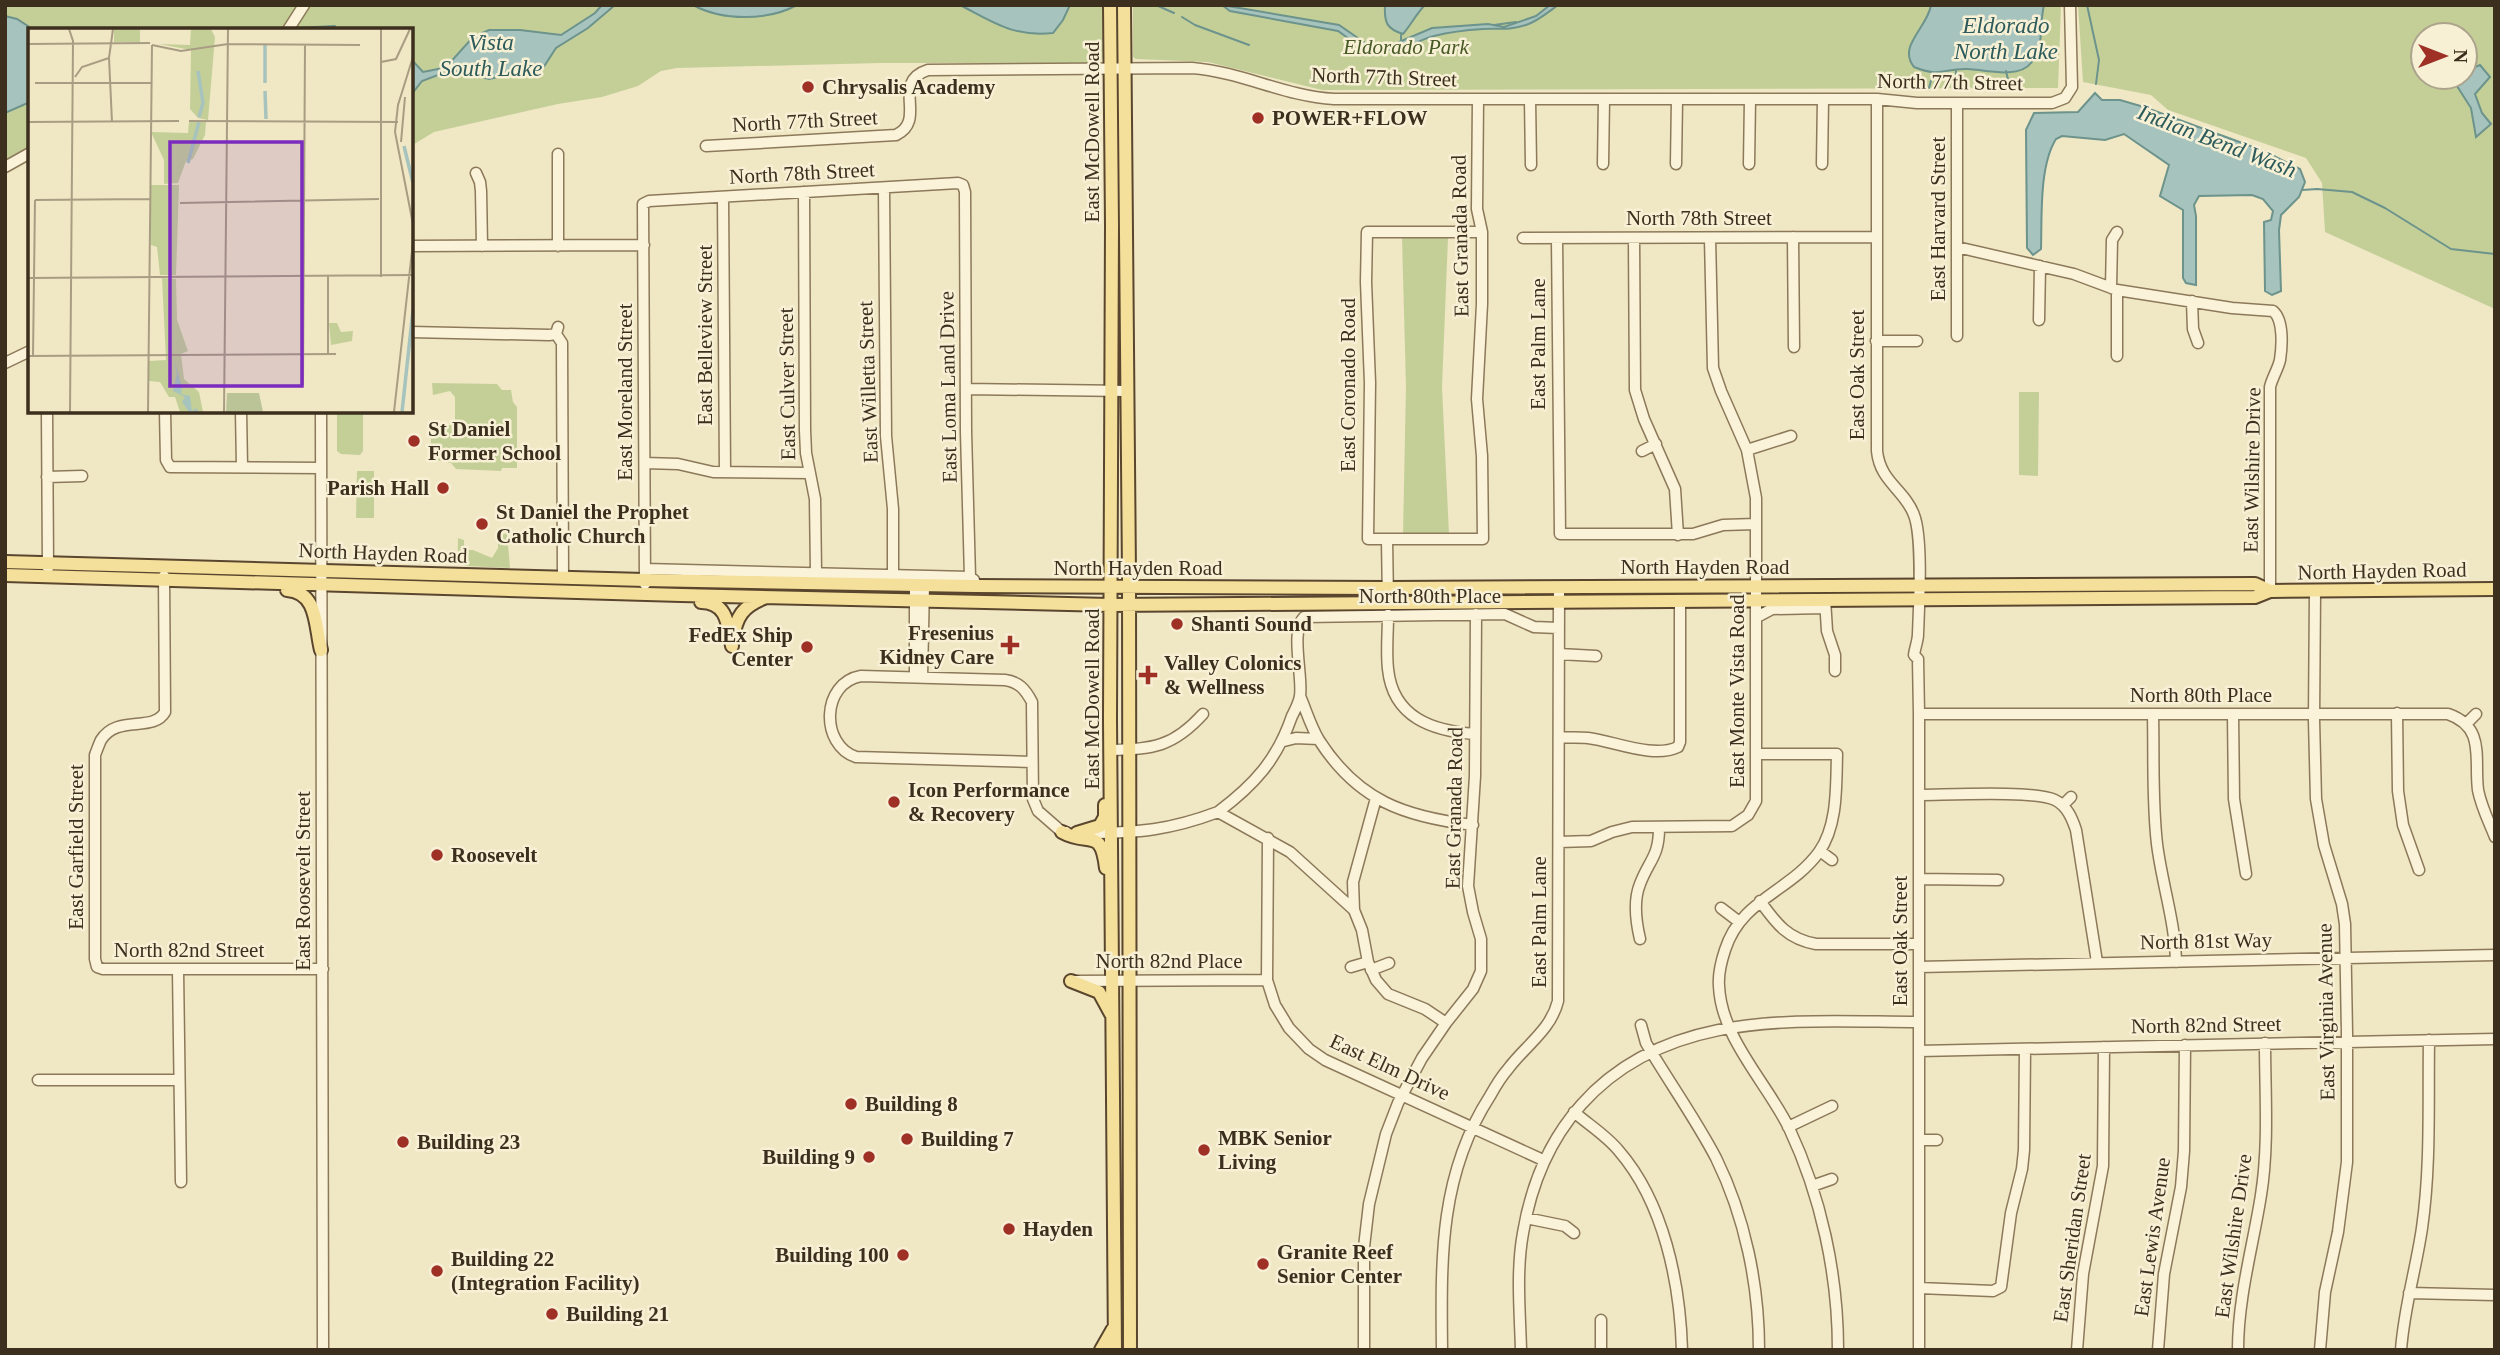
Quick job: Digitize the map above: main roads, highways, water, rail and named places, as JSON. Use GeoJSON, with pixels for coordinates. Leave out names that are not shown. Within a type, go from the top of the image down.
{"type":"FeatureCollection","features":[{"type":"Feature","properties":{"kind":"main road","name":"East McDowell Road"},"geometry":{"type":"LineString","coordinates":[[1110,5],[1115,1350]]}},
{"type":"Feature","properties":{"kind":"main road","name":"East McDowell Road"},"geometry":{"type":"LineString","coordinates":[[1124,5],[1129,587],[1130,1350]]}},
{"type":"Feature","properties":{"kind":"main road","name":"North Hayden Road"},"geometry":{"type":"LineString","coordinates":[[5,562],[48,570],[164,580],[1111,605],[1388,608],[1558,601],[1680,601],[1757,593],[1918,585],[2255,584],[2270,592]]}},
{"type":"Feature","properties":{"kind":"main road","name":"North Hayden Road"},"geometry":{"type":"LineString","coordinates":[[5,575],[48,570],[164,565],[563,578],[645,575],[732,581],[919,585],[972,582],[1111,587],[1559,587],[1757,593],[1825,604],[1918,600],[2255,597],[2270,592],[2495,589]]}},
{"type":"Feature","properties":{"kind":"main road"},"geometry":{"type":"LineString","coordinates":[[732,581],[732,596]]}},
{"type":"Feature","properties":{"kind":"main road"},"geometry":{"type":"LineString","coordinates":[[264,583],[279,590],[298,591],[309,600],[315,614],[321,650]]}},
{"type":"Feature","properties":{"kind":"main road"},"geometry":{"type":"LineString","coordinates":[[2082,585],[2082,599]]}},
{"type":"Feature","properties":{"kind":"main road"},"geometry":{"type":"LineString","coordinates":[[681,595],[720,607],[727,620],[732,646],[743,609],[770,596]]}},
{"type":"Feature","properties":{"kind":"main road"},"geometry":{"type":"LineString","coordinates":[[1077,832],[1096,829],[1103,822],[1105,786],[1111,775]]}},
{"type":"Feature","properties":{"kind":"main road"},"geometry":{"type":"LineString","coordinates":[[1062,832],[1072,838],[1091,838],[1101,846],[1113,923]]}},
{"type":"Feature","properties":{"kind":"main road"},"geometry":{"type":"LineString","coordinates":[[1071,981],[1099,992],[1113,1018]]}},
{"type":"Feature","properties":{"kind":"main road"},"geometry":{"type":"LineString","coordinates":[[1114,1181],[1129,1181]]}},
{"type":"Feature","properties":{"kind":"main road"},"geometry":{"type":"LineString","coordinates":[[1101,1350],[1115,1325]]}},
{"type":"Feature","properties":{"kind":"water","name":"Vista South Lake"},"geometry":{"type":"Polygon","coordinates":[[[602,5],[615,5],[588,28],[556,48],[543,68],[489,79],[451,70],[422,81],[413,92],[413,61],[423,72],[443,68],[473,37],[489,30],[520,30],[561,35],[595,13],[602,5]]]}},
{"type":"Feature","properties":{"kind":"water"},"geometry":{"type":"Polygon","coordinates":[[[693,5],[797,5],[773,14],[745,17],[717,14],[693,5]]]}},
{"type":"Feature","properties":{"kind":"water"},"geometry":{"type":"Polygon","coordinates":[[[960,5],[1070,5],[1053,33],[1039,34],[1015,31],[960,5]]]}},
{"type":"Feature","properties":{"kind":"water"},"geometry":{"type":"Polygon","coordinates":[[[1222,5],[1339,25],[1368,45],[1359,46],[1338,31],[1230,11],[1222,5]]]}},
{"type":"Feature","properties":{"kind":"water"},"geometry":{"type":"Polygon","coordinates":[[[1385,5],[1425,5],[1403,34],[1393,30],[1388,24],[1385,5]]]}},
{"type":"Feature","properties":{"kind":"water"},"geometry":{"type":"Polygon","coordinates":[[[1550,5],[1558,5],[1535,21],[1519,27],[1446,33],[1391,50],[1378,47],[1379,44],[1392,45],[1432,28],[1488,24],[1504,27],[1536,16],[1550,5]]]}},
{"type":"Feature","properties":{"kind":"water","name":"Eldorado North Lake"},"geometry":{"type":"Polygon","coordinates":[[[1931,5],[2044,5],[2038,50],[2031,63],[2018,71],[1960,69],[1937,72],[1914,67],[1909,52],[1911,44],[1931,5]]]}},
{"type":"Feature","properties":{"kind":"water"},"geometry":{"type":"Polygon","coordinates":[[[5,16],[17,19],[31,28],[28,28],[28,103],[5,113],[5,16]]]}},
{"type":"Feature","properties":{"kind":"water"},"geometry":{"type":"Polygon","coordinates":[[[2479,65],[2490,77],[2479,89],[2479,65]]]}},
{"type":"Feature","properties":{"kind":"water"},"geometry":{"type":"Polygon","coordinates":[[[2460,91],[2478,91],[2475,94],[2482,113],[2491,124],[2476,137],[2471,108],[2460,91]]]}},
{"type":"Feature","properties":{"kind":"water"},"geometry":{"type":"Polygon","coordinates":[[[2095,93],[2102,100],[2120,100],[2144,107],[2264,151],[2300,169],[2305,182],[2299,197],[2281,215],[2281,291],[2272,295],[2265,291],[2264,222],[2271,220],[2273,211],[2263,199],[2252,195],[2199,196],[2194,205],[2196,285],[2186,283],[2183,278],[2183,210],[2160,196],[2169,165],[2124,134],[2105,140],[2062,136],[2056,139],[2044,177],[2041,249],[2033,255],[2027,248],[2026,130],[2034,113],[2078,112],[2095,93]]]}},
{"type":"Feature","properties":{"kind":"waterway"},"geometry":{"type":"LineString","coordinates":[[1156,5],[1174,13]]}},
{"type":"Feature","properties":{"kind":"waterway","name":"Indian Bend Wash"},"geometry":{"type":"LineString","coordinates":[[2087,5],[2099,60],[2096,84]]}},
{"type":"Feature","properties":{"kind":"waterway"},"geometry":{"type":"LineString","coordinates":[[1182,17],[1195,25],[1249,45]]}},
{"type":"Feature","properties":{"kind":"waterway","name":"Indian Bend Wash"},"geometry":{"type":"LineString","coordinates":[[1494,25],[1516,22]]}},
{"type":"Feature","properties":{"kind":"waterway","name":"Indian Bend Wash"},"geometry":{"type":"LineString","coordinates":[[296,28],[335,26]]}},
{"type":"Feature","properties":{"kind":"waterway"},"geometry":{"type":"LineString","coordinates":[[1401,35],[1401,41]]}},
{"type":"Feature","properties":{"kind":"waterway"},"geometry":{"type":"LineString","coordinates":[[1956,71],[1956,88]]}},
{"type":"Feature","properties":{"kind":"waterway"},"geometry":{"type":"LineString","coordinates":[[2006,71],[2010,88]]}},
{"type":"Feature","properties":{"kind":"waterway"},"geometry":{"type":"LineString","coordinates":[[1929,88],[1933,73]]}},
{"type":"Feature","properties":{"kind":"waterway","name":"Indian Bend Wash"},"geometry":{"type":"LineString","coordinates":[[2302,190],[2352,192],[2385,208],[2451,249],[2495,254]]}},
{"type":"Feature","properties":{"kind":"place","name":"Chrysalis Academy"},"geometry":{"type":"Point","coordinates":[808,87]}},
{"type":"Feature","properties":{"kind":"place","name":"POWER+FLOW"},"geometry":{"type":"Point","coordinates":[1258,118]}},
{"type":"Feature","properties":{"kind":"place","name":"St Daniel Former School"},"geometry":{"type":"Point","coordinates":[414,441]}},
{"type":"Feature","properties":{"kind":"place","name":"Parish Hall"},"geometry":{"type":"Point","coordinates":[443,488]}},
{"type":"Feature","properties":{"kind":"place","name":"St Daniel the Prophet Catholic Church"},"geometry":{"type":"Point","coordinates":[482,524]}},
{"type":"Feature","properties":{"kind":"place","name":"Shanti Sound"},"geometry":{"type":"Point","coordinates":[1177,624]}},
{"type":"Feature","properties":{"kind":"place","name":"Fresenius Kidney Care"},"geometry":{"type":"Point","coordinates":[1010,645]}},
{"type":"Feature","properties":{"kind":"place","name":"FedEx Ship Center"},"geometry":{"type":"Point","coordinates":[807,647]}},
{"type":"Feature","properties":{"kind":"place","name":"Valley Colonics & Wellness"},"geometry":{"type":"Point","coordinates":[1148,675]}},
{"type":"Feature","properties":{"kind":"place","name":"Icon Performance & Recovery"},"geometry":{"type":"Point","coordinates":[894,802]}},
{"type":"Feature","properties":{"kind":"place","name":"Roosevelt"},"geometry":{"type":"Point","coordinates":[437,855]}},
{"type":"Feature","properties":{"kind":"place","name":"Building 8"},"geometry":{"type":"Point","coordinates":[851,1104]}},
{"type":"Feature","properties":{"kind":"place","name":"Building 7"},"geometry":{"type":"Point","coordinates":[907,1139]}},
{"type":"Feature","properties":{"kind":"place","name":"Building 23"},"geometry":{"type":"Point","coordinates":[403,1142]}},
{"type":"Feature","properties":{"kind":"place","name":"MBK Senior Living"},"geometry":{"type":"Point","coordinates":[1204,1150]}},
{"type":"Feature","properties":{"kind":"place","name":"Building 9"},"geometry":{"type":"Point","coordinates":[869,1157]}},
{"type":"Feature","properties":{"kind":"place","name":"Hayden"},"geometry":{"type":"Point","coordinates":[1009,1229]}},
{"type":"Feature","properties":{"kind":"place","name":"Building 100"},"geometry":{"type":"Point","coordinates":[903,1255]}},
{"type":"Feature","properties":{"kind":"place","name":"Granite Reef Senior Center"},"geometry":{"type":"Point","coordinates":[1263,1264]}},
{"type":"Feature","properties":{"kind":"place","name":"Building 22 (Integration Facility)"},"geometry":{"type":"Point","coordinates":[437,1271]}},
{"type":"Feature","properties":{"kind":"place","name":"Building 21"},"geometry":{"type":"Point","coordinates":[552,1314]}},
{"type":"Feature","properties":{"kind":"park label","name":"Eldorado Park"},"geometry":{"type":"Point","coordinates":[1406,47]}}]}
